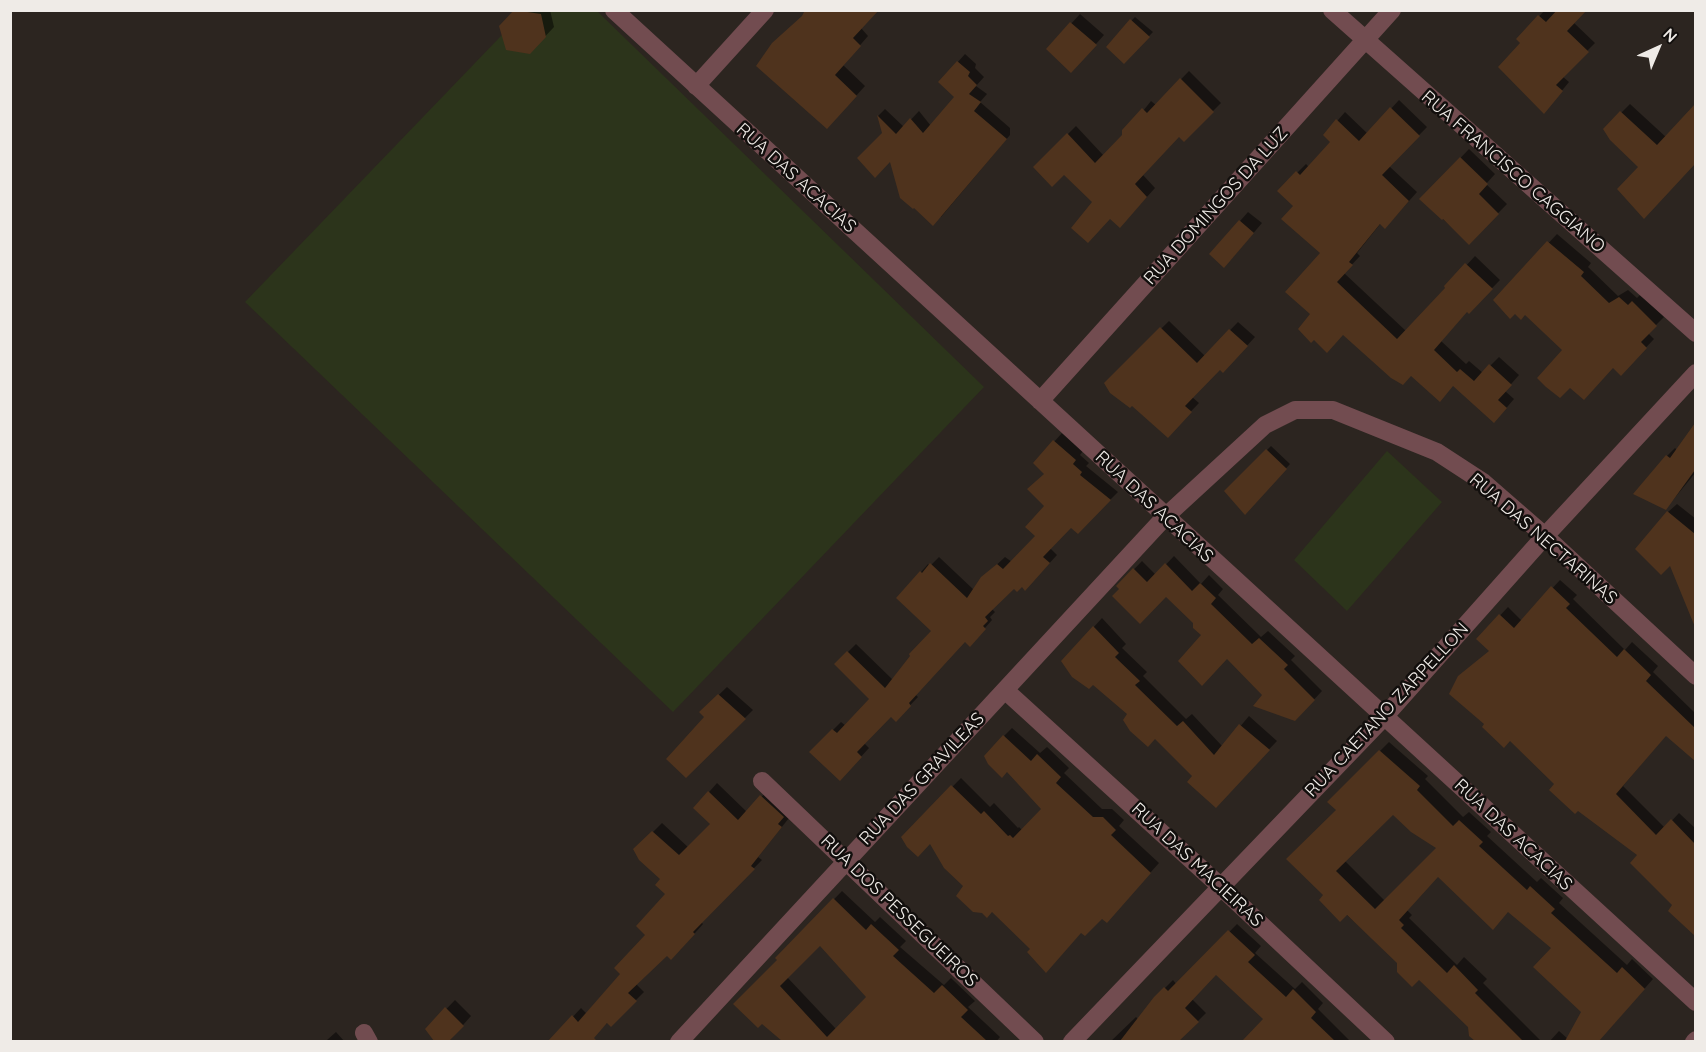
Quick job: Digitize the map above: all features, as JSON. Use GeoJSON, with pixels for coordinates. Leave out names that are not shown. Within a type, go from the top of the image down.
{"type":"FeatureCollection","features":[{"type":"Feature","properties":{"kind":"street","name":"RUA DAS ACACIAS"},"geometry":{"type":"LineString","coordinates":[[614,10],[1695,1002]]}},
{"type":"Feature","properties":{"kind":"street"},"geometry":{"type":"LineString","coordinates":[[696,86],[765,10]]}},
{"type":"Feature","properties":{"kind":"street","name":"RUA FRANCISCO CAGGIANO"},"geometry":{"type":"LineString","coordinates":[[1332,10],[1364,41],[1695,333]]}},
{"type":"Feature","properties":{"kind":"street","name":"RUA DOMINGOS DA LUZ"},"geometry":{"type":"LineString","coordinates":[[1040,401],[1392,10]]}},
{"type":"Feature","properties":{"kind":"street","name":"RUA CAETANO ZARPELLON"},"geometry":{"type":"LineString","coordinates":[[1071,1041],[1384,717],[1545,536],[1695,373]]}},
{"type":"Feature","properties":{"kind":"street","name":"RUA DAS NECTARINAS"},"geometry":{"type":"LineString","coordinates":[[1164,517],[1265,425],[1295,410],[1334,410],[1437,452],[1484,482],[1695,676]]}},
{"type":"Feature","properties":{"kind":"street","name":"RUA DAS GRAVILEAS"},"geometry":{"type":"LineString","coordinates":[[683,1040],[846,860],[1006,691],[1164,517]]}},
{"type":"Feature","properties":{"kind":"street","name":"RUA DAS MACIEIRAS"},"geometry":{"type":"LineString","coordinates":[[1006,691],[1386,1041]]}},
{"type":"Feature","properties":{"kind":"street","name":"RUA DOS PESSEGUEIROS"},"geometry":{"type":"LineString","coordinates":[[762,781],[1035,1041]]}},
{"type":"Feature","properties":{"kind":"green space"},"geometry":{"type":"Polygon","coordinates":[[[525,11],[597,11],[984,387],[673,712],[245,302],[525,11]]]}},
{"type":"Feature","properties":{"kind":"green space"},"geometry":{"type":"Polygon","coordinates":[[[1387,451],[1442,502],[1347,611],[1294,560],[1387,451]]]}},
{"type":"Feature","properties":{"kind":"building"},"geometry":{"type":"Polygon","coordinates":[[[514,10],[541,14],[546,37],[530,54],[506,50],[499,26],[514,10]]]}},
{"type":"Feature","properties":{"kind":"building"},"geometry":{"type":"Polygon","coordinates":[[[805,10],[879,10],[853,38],[861,46],[835,75],[857,96],[827,129],[756,66],[772,43],[802,16],[805,10]]]}},
{"type":"Feature","properties":{"kind":"building"},"geometry":{"type":"Polygon","coordinates":[[[1557,10],[1587,10],[1567,31],[1589,52],[1556,85],[1563,91],[1544,114],[1498,67],[1520,43],[1516,39],[1538,15],[1546,22],[1557,10]]]}},
{"type":"Feature","properties":{"kind":"building"},"geometry":{"type":"Polygon","coordinates":[[[1130,19],[1150,37],[1124,64],[1106,47],[1130,19]]]}},
{"type":"Feature","properties":{"kind":"building"},"geometry":{"type":"Polygon","coordinates":[[[1070,22],[1097,45],[1071,73],[1046,49],[1070,22]]]}},
{"type":"Feature","properties":{"kind":"building"},"geometry":{"type":"Polygon","coordinates":[[[957,61],[970,72],[968,76],[977,85],[969,94],[981,102],[974,111],[1007,139],[933,226],[900,198],[890,162],[875,178],[857,158],[882,133],[877,115],[896,134],[910,118],[923,133],[954,97],[938,82],[957,61]]]}},
{"type":"Feature","properties":{"kind":"building"},"geometry":{"type":"Polygon","coordinates":[[[1180,78],[1214,112],[1184,142],[1179,137],[1135,184],[1147,197],[1120,228],[1110,219],[1088,243],[1071,228],[1092,202],[1064,175],[1052,187],[1033,167],[1067,133],[1095,163],[1122,135],[1122,130],[1142,108],[1147,113],[1180,78]]]}},
{"type":"Feature","properties":{"kind":"building"},"geometry":{"type":"Polygon","coordinates":[[[1695,104],[1695,164],[1644,219],[1617,189],[1638,167],[1610,140],[1603,129],[1620,111],[1657,145],[1695,104]]]}},
{"type":"Feature","properties":{"kind":"building"},"geometry":{"type":"Polygon","coordinates":[[[1390,107],[1420,136],[1382,175],[1409,201],[1385,229],[1380,224],[1349,262],[1353,265],[1337,282],[1397,339],[1465,263],[1493,289],[1469,314],[1467,312],[1434,350],[1457,372],[1460,369],[1474,381],[1489,364],[1512,385],[1498,400],[1507,408],[1494,423],[1453,386],[1440,402],[1411,376],[1403,385],[1391,378],[1343,335],[1327,353],[1314,340],[1311,343],[1298,329],[1310,314],[1285,292],[1320,253],[1281,219],[1293,206],[1277,191],[1296,171],[1300,175],[1330,142],[1323,135],[1336,119],[1359,141],[1390,107]]]}},
{"type":"Feature","properties":{"kind":"building"},"geometry":{"type":"Polygon","coordinates":[[[1460,157],[1488,184],[1479,194],[1499,214],[1469,245],[1419,199],[1460,157]]]}},
{"type":"Feature","properties":{"kind":"building"},"geometry":{"type":"Polygon","coordinates":[[[1239,220],[1254,233],[1224,268],[1209,254],[1239,220]]]}},
{"type":"Feature","properties":{"kind":"building"},"geometry":{"type":"Polygon","coordinates":[[[1547,241],[1584,272],[1581,276],[1609,303],[1619,297],[1628,305],[1632,301],[1657,326],[1641,342],[1647,348],[1621,376],[1613,368],[1584,400],[1570,388],[1560,398],[1537,378],[1562,350],[1525,315],[1521,320],[1515,314],[1510,319],[1493,300],[1547,241]]]}},
{"type":"Feature","properties":{"kind":"building"},"geometry":{"type":"Polygon","coordinates":[[[1160,327],[1197,363],[1229,329],[1248,346],[1223,373],[1220,370],[1185,406],[1192,412],[1168,438],[1132,406],[1130,408],[1110,393],[1104,383],[1160,327]]]}},
{"type":"Feature","properties":{"kind":"building"},"geometry":{"type":"Polygon","coordinates":[[[1695,423],[1695,470],[1666,510],[1633,494],[1666,455],[1670,458],[1695,423]]]}},
{"type":"Feature","properties":{"kind":"building"},"geometry":{"type":"Polygon","coordinates":[[[1053,440],[1076,460],[1073,464],[1082,472],[1080,475],[1111,500],[1078,534],[1071,528],[1043,557],[1050,563],[1025,591],[1022,587],[1017,592],[1014,589],[985,617],[988,621],[983,626],[986,629],[970,647],[965,642],[909,703],[911,706],[896,722],[891,717],[857,752],[862,757],[840,781],[809,752],[832,729],[837,733],[869,699],[834,664],[847,651],[885,688],[910,656],[909,654],[931,631],[896,598],[920,571],[922,573],[930,563],[967,598],[981,577],[997,564],[1003,569],[1035,536],[1025,527],[1044,506],[1027,489],[1044,474],[1033,463],[1053,440]]]}},
{"type":"Feature","properties":{"kind":"building"},"geometry":{"type":"Polygon","coordinates":[[[1266,449],[1287,469],[1245,515],[1224,491],[1266,449]]]}},
{"type":"Feature","properties":{"kind":"building"},"geometry":{"type":"Polygon","coordinates":[[[1667,511],[1695,534],[1695,627],[1670,566],[1661,575],[1635,549],[1667,511]]]}},
{"type":"Feature","properties":{"kind":"building"},"geometry":{"type":"Polygon","coordinates":[[[1165,563],[1192,591],[1200,583],[1216,598],[1211,604],[1252,644],[1259,638],[1288,665],[1284,669],[1315,700],[1295,721],[1253,706],[1262,695],[1227,659],[1202,686],[1178,661],[1201,635],[1193,628],[1193,623],[1166,597],[1140,624],[1112,596],[1119,589],[1116,586],[1133,568],[1147,582],[1165,563]]]}},
{"type":"Feature","properties":{"kind":"building"},"geometry":{"type":"Polygon","coordinates":[[[1551,586],[1570,604],[1566,608],[1617,657],[1624,649],[1651,675],[1646,681],[1695,728],[1695,761],[1666,736],[1616,794],[1656,835],[1671,819],[1695,844],[1695,936],[1668,911],[1672,905],[1630,863],[1637,855],[1578,811],[1575,814],[1549,790],[1554,784],[1510,741],[1504,748],[1482,727],[1484,724],[1449,694],[1458,676],[1489,651],[1476,639],[1499,614],[1514,628],[1551,586]]]}},
{"type":"Feature","properties":{"kind":"building"},"geometry":{"type":"Polygon","coordinates":[[[1093,626],[1119,653],[1115,657],[1140,681],[1135,685],[1177,726],[1183,721],[1214,755],[1239,724],[1270,750],[1216,808],[1187,782],[1192,776],[1155,739],[1148,747],[1130,731],[1123,720],[1127,714],[1093,685],[1089,689],[1072,677],[1061,661],[1093,626]]]}},
{"type":"Feature","properties":{"kind":"building"},"geometry":{"type":"Polygon","coordinates":[[[718,694],[746,719],[686,778],[666,759],[704,717],[699,712],[718,694]]]}},
{"type":"Feature","properties":{"kind":"building"},"geometry":{"type":"Polygon","coordinates":[[[1003,735],[1031,761],[1037,754],[1061,777],[1056,783],[1093,817],[1103,817],[1116,830],[1111,835],[1151,873],[1107,923],[1102,919],[1085,936],[1081,933],[1046,973],[1027,952],[1030,949],[992,912],[987,918],[982,913],[973,912],[956,896],[963,886],[944,868],[930,844],[918,857],[907,847],[901,837],[951,785],[981,814],[984,811],[1008,836],[1013,838],[1041,809],[1007,772],[1002,778],[988,764],[984,756],[1003,735]]]}},
{"type":"Feature","properties":{"kind":"building"},"geometry":{"type":"Polygon","coordinates":[[[1379,750],[1420,786],[1417,790],[1453,826],[1459,820],[1483,842],[1479,846],[1527,890],[1530,886],[1555,909],[1551,913],[1617,973],[1622,967],[1645,989],[1599,1041],[1565,1041],[1581,1012],[1533,967],[1551,948],[1508,912],[1493,930],[1438,877],[1399,920],[1404,925],[1401,928],[1447,973],[1454,965],[1478,990],[1475,993],[1523,1041],[1475,1041],[1469,1036],[1468,1027],[1419,980],[1412,987],[1397,972],[1397,963],[1347,915],[1340,922],[1319,900],[1323,895],[1286,859],[1336,810],[1327,802],[1379,750]],[[1393,815],[1336,871],[1375,909],[1436,848],[1411,832],[1393,815]]]}},
{"type":"Feature","properties":{"kind":"building"},"geometry":{"type":"Polygon","coordinates":[[[708,791],[738,820],[760,795],[784,817],[778,824],[782,827],[751,866],[755,869],[693,932],[695,934],[671,960],[667,956],[628,993],[637,1001],[611,1027],[607,1023],[594,1038],[597,1041],[548,1041],[572,1015],[578,1022],[620,974],[614,968],[645,935],[636,926],[665,894],[655,885],[660,879],[639,860],[633,849],[652,831],[679,855],[710,824],[693,808],[708,791]]]}},
{"type":"Feature","properties":{"kind":"building"},"geometry":{"type":"Polygon","coordinates":[[[833,898],[866,930],[871,924],[899,950],[893,956],[934,993],[942,985],[968,1010],[961,1017],[987,1041],[782,1041],[762,1024],[758,1028],[733,1004],[777,960],[775,958],[833,898]],[[820,946],[780,986],[827,1037],[866,997],[820,946]]]}},
{"type":"Feature","properties":{"kind":"building"},"geometry":{"type":"Polygon","coordinates":[[[1228,930],[1255,955],[1248,962],[1286,997],[1293,989],[1316,1012],[1311,1018],[1335,1041],[1242,1041],[1263,1019],[1216,975],[1185,1008],[1199,1022],[1179,1041],[1120,1041],[1154,997],[1164,987],[1168,991],[1228,930]]]}},
{"type":"Feature","properties":{"kind":"building"},"geometry":{"type":"Polygon","coordinates":[[[445,1007],[464,1026],[449,1041],[434,1041],[425,1029],[445,1007]]]}}]}
